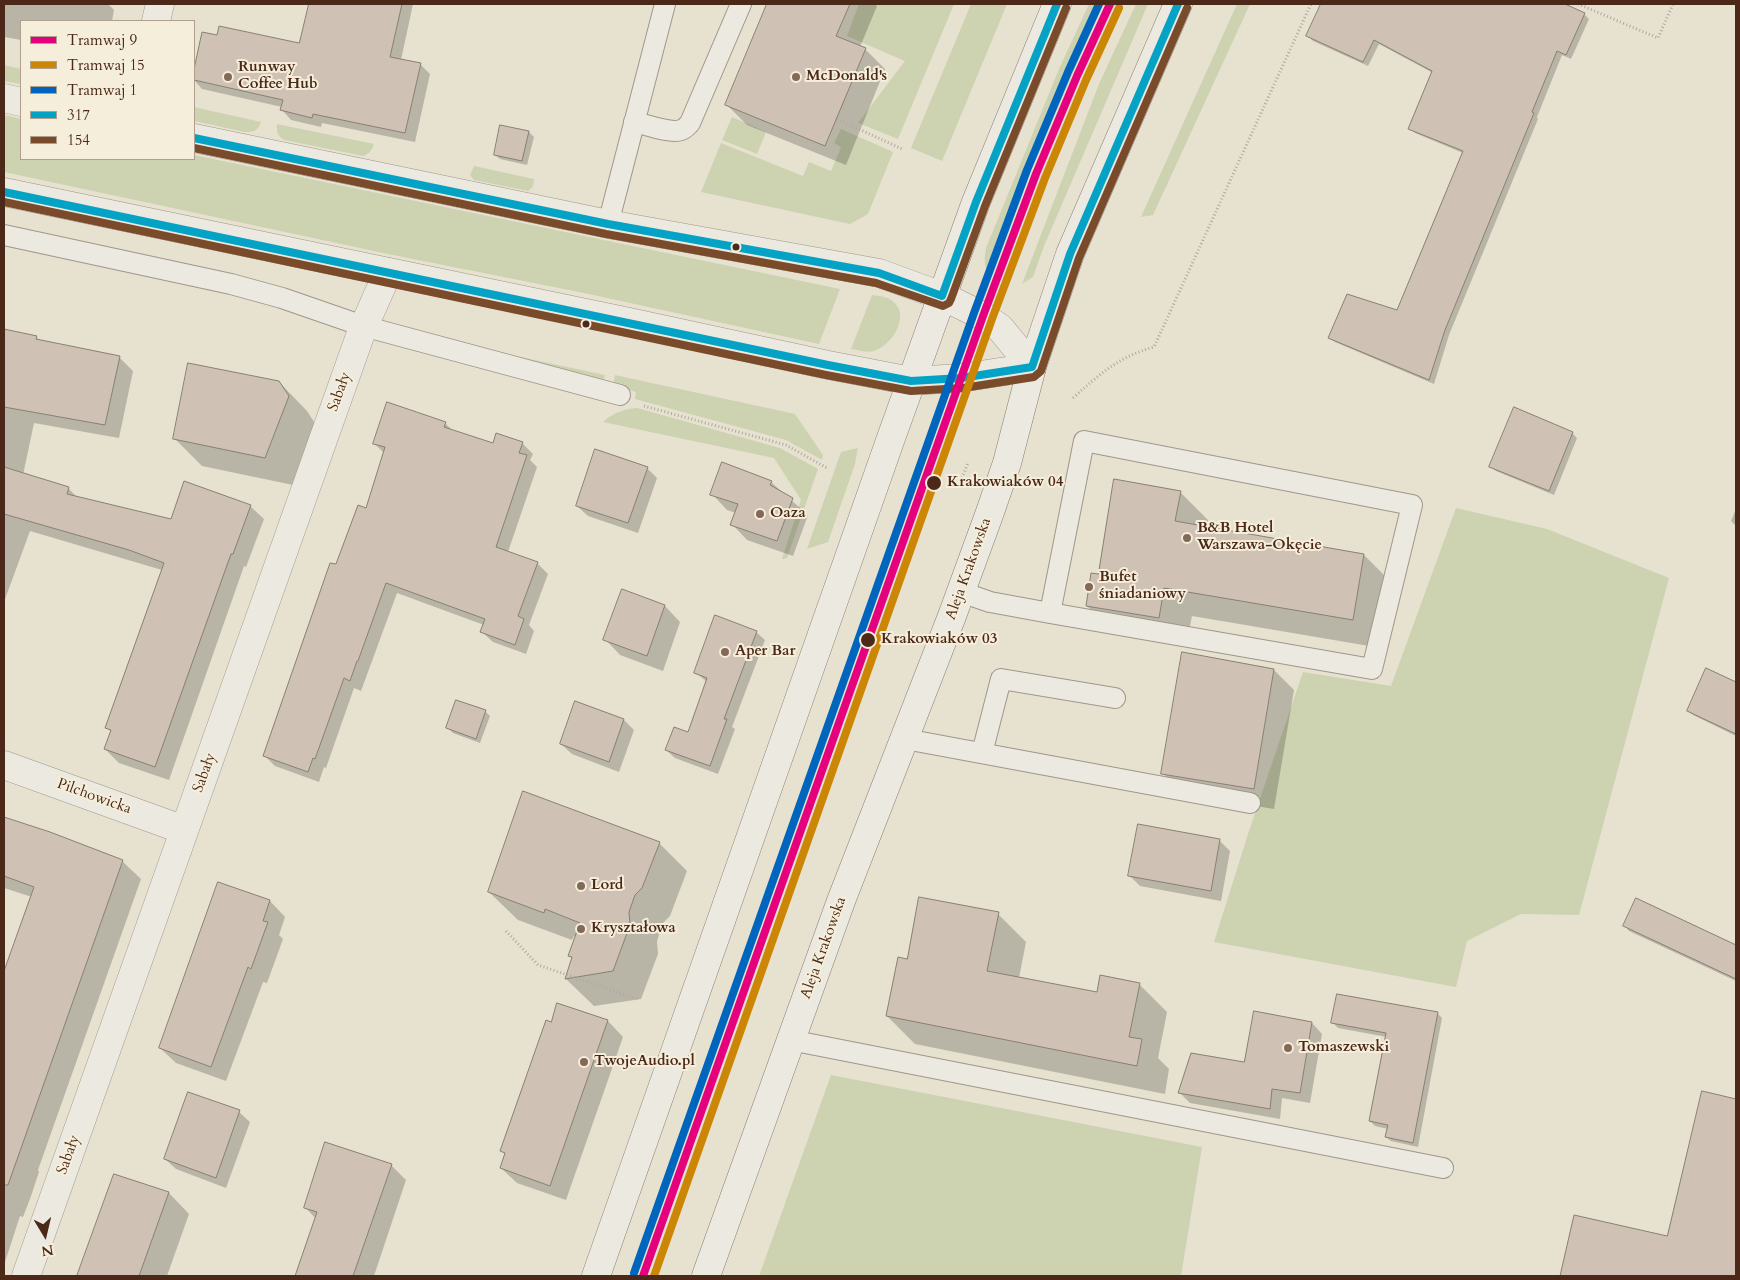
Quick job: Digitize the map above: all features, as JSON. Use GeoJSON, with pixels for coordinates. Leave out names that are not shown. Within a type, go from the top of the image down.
{"type":"FeatureCollection","features":[{"type":"Feature","properties":{"kind":"street"},"geometry":{"type":"LineString","coordinates":[[156,20],[160,4]]}},
{"type":"Feature","properties":{"kind":"street"},"geometry":{"type":"LineString","coordinates":[[596,1276],[911,381],[976,202],[1057,4]]}},
{"type":"Feature","properties":{"kind":"street","name":"Aleja Krakowska"},"geometry":{"type":"LineString","coordinates":[[706,1276],[841,901],[961,592],[1004,470],[1032,367],[1070,254],[1178,4]]}},
{"type":"Feature","properties":{"kind":"street"},"geometry":{"type":"LineString","coordinates":[[4,98],[20,102]]}},
{"type":"Feature","properties":{"kind":"street"},"geometry":{"type":"LineString","coordinates":[[195,138],[608,224],[879,274],[942,296],[983,316],[1000,328],[1032,367]]}},
{"type":"Feature","properties":{"kind":"street"},"geometry":{"type":"LineString","coordinates":[[4,192],[911,381],[961,378],[1032,367]]}},
{"type":"Feature","properties":{"kind":"street","name":"Sabały"},"geometry":{"type":"LineString","coordinates":[[26,1276],[363,326],[388,272]]}},
{"type":"Feature","properties":{"kind":"street","name":"Pilchowicka"},"geometry":{"type":"LineString","coordinates":[[4,765],[184,830]]}},
{"type":"Feature","properties":{"kind":"lane"},"geometry":{"type":"LineString","coordinates":[[608,224],[665,4]]}},
{"type":"Feature","properties":{"kind":"lane"},"geometry":{"type":"LineString","coordinates":[[634,122],[672,131],[683,130],[687,127],[741,4]]}},
{"type":"Feature","properties":{"kind":"lane"},"geometry":{"type":"LineString","coordinates":[[4,235],[231,284],[282,298],[363,326],[620,395]]}},
{"type":"Feature","properties":{"kind":"lane"},"geometry":{"type":"LineString","coordinates":[[961,592],[990,602],[1050,613],[1372,669],[1412,505],[1084,442],[1050,613]]}},
{"type":"Feature","properties":{"kind":"lane"},"geometry":{"type":"LineString","coordinates":[[982,753],[1001,679],[1115,698]]}},
{"type":"Feature","properties":{"kind":"lane"},"geometry":{"type":"LineString","coordinates":[[905,739],[1250,803]]}},
{"type":"Feature","properties":{"kind":"lane"},"geometry":{"type":"LineString","coordinates":[[790,1040],[1443,1168]]}},
{"type":"Feature","properties":{"kind":"path"},"geometry":{"type":"LineString","coordinates":[[1073,398],[1101,372],[1125,357],[1154,347],[1311,4]]}},
{"type":"Feature","properties":{"kind":"path"},"geometry":{"type":"LineString","coordinates":[[1578,4],[1658,38],[1673,4]]}},
{"type":"Feature","properties":{"kind":"path"},"geometry":{"type":"LineString","coordinates":[[837,119],[902,149]]}},
{"type":"Feature","properties":{"kind":"path"},"geometry":{"type":"LineString","coordinates":[[620,395],[636,404],[786,445],[827,468]]}},
{"type":"Feature","properties":{"kind":"path"},"geometry":{"type":"LineString","coordinates":[[962,478],[968,463]]}},
{"type":"Feature","properties":{"kind":"path"},"geometry":{"type":"LineString","coordinates":[[506,931],[538,965],[638,999]]}},
{"type":"Feature","properties":{"kind":"green space"},"geometry":{"type":"Polygon","coordinates":[[[859,4],[954,4],[898,139],[858,123],[905,61],[847,36],[859,4]]]}},
{"type":"Feature","properties":{"kind":"green space"},"geometry":{"type":"Polygon","coordinates":[[[971,4],[1007,4],[942,161],[911,148],[971,4]]]}},
{"type":"Feature","properties":{"kind":"green space"},"geometry":{"type":"Polygon","coordinates":[[[1089,4],[1103,4],[1030,171],[989,277],[985,263],[986,248],[1059,69],[1089,4]]]}},
{"type":"Feature","properties":{"kind":"green space"},"geometry":{"type":"Polygon","coordinates":[[[1136,4],[1148,4],[1044,246],[1033,277],[1022,284],[1099,84],[1136,4]]]}},
{"type":"Feature","properties":{"kind":"green space"},"geometry":{"type":"Polygon","coordinates":[[[1237,4],[1250,4],[1153,215],[1141,217],[1237,4]]]}},
{"type":"Feature","properties":{"kind":"green space"},"geometry":{"type":"Polygon","coordinates":[[[4,65],[20,69],[20,84],[4,81],[4,65]]]}},
{"type":"Feature","properties":{"kind":"green space"},"geometry":{"type":"Polygon","coordinates":[[[195,107],[261,122],[255,130],[245,132],[195,121],[195,107]]]}},
{"type":"Feature","properties":{"kind":"green space"},"geometry":{"type":"Polygon","coordinates":[[[4,115],[20,119],[20,160],[195,160],[195,155],[840,289],[819,344],[4,172],[4,115]]]}},
{"type":"Feature","properties":{"kind":"green space"},"geometry":{"type":"Polygon","coordinates":[[[732,117],[766,132],[757,154],[722,140],[732,117]]]}},
{"type":"Feature","properties":{"kind":"green space"},"geometry":{"type":"Polygon","coordinates":[[[277,124],[374,144],[370,152],[363,156],[284,140],[278,134],[277,124]]]}},
{"type":"Feature","properties":{"kind":"green space"},"geometry":{"type":"Polygon","coordinates":[[[841,129],[893,152],[868,214],[850,224],[701,192],[721,143],[803,176],[809,162],[831,171],[841,147],[834,143],[841,129]]]}},
{"type":"Feature","properties":{"kind":"green space"},"geometry":{"type":"Polygon","coordinates":[[[474,166],[534,179],[533,184],[528,191],[474,180],[470,175],[474,166]]]}},
{"type":"Feature","properties":{"kind":"green space"},"geometry":{"type":"Polygon","coordinates":[[[872,295],[887,298],[897,306],[900,313],[898,328],[881,348],[865,352],[851,349],[872,295]]]}},
{"type":"Feature","properties":{"kind":"green space"},"geometry":{"type":"Polygon","coordinates":[[[497,352],[605,375],[603,382],[497,352]]]}},
{"type":"Feature","properties":{"kind":"green space"},"geometry":{"type":"Polygon","coordinates":[[[615,375],[795,414],[823,455],[822,460],[786,440],[635,399],[636,392],[613,385],[615,375]]]}},
{"type":"Feature","properties":{"kind":"green space"},"geometry":{"type":"Polygon","coordinates":[[[637,408],[780,448],[818,469],[787,558],[782,559],[801,500],[774,458],[603,422],[618,412],[637,408]]]}},
{"type":"Feature","properties":{"kind":"green space"},"geometry":{"type":"Polygon","coordinates":[[[858,448],[855,464],[828,542],[807,549],[841,452],[858,448]]]}},
{"type":"Feature","properties":{"kind":"green space"},"geometry":{"type":"Polygon","coordinates":[[[1456,508],[1547,529],[1669,578],[1579,915],[1521,914],[1467,941],[1456,987],[1214,942],[1249,831],[1303,672],[1391,686],[1456,508]]]}},
{"type":"Feature","properties":{"kind":"green space"},"geometry":{"type":"Polygon","coordinates":[[[831,1075],[1202,1147],[1181,1276],[759,1276],[831,1075]]]}},
{"type":"Feature","properties":{"kind":"building"},"geometry":{"type":"Polygon","coordinates":[[[309,4],[402,4],[390,57],[421,63],[405,133],[313,114],[312,118],[280,110],[283,100],[195,80],[195,64],[202,32],[217,35],[219,26],[299,43],[309,4]]]}},
{"type":"Feature","properties":{"kind":"building","name":"McDonald's"},"geometry":{"type":"Polygon","coordinates":[[[767,4],[850,4],[836,36],[866,48],[825,146],[725,105],[767,4]]]}},
{"type":"Feature","properties":{"kind":"building"},"geometry":{"type":"Polygon","coordinates":[[[1321,4],[1565,4],[1585,13],[1566,55],[1557,51],[1532,112],[1534,113],[1445,330],[1429,380],[1328,338],[1347,294],[1397,310],[1463,151],[1408,129],[1432,71],[1374,40],[1363,62],[1306,36],[1321,4]]]}},
{"type":"Feature","properties":{"kind":"building"},"geometry":{"type":"Polygon","coordinates":[[[500,125],[529,131],[522,161],[494,155],[500,125]]]}},
{"type":"Feature","properties":{"kind":"building"},"geometry":{"type":"Polygon","coordinates":[[[4,329],[37,336],[36,339],[120,356],[105,425],[4,407],[4,329]]]}},
{"type":"Feature","properties":{"kind":"building"},"geometry":{"type":"Polygon","coordinates":[[[188,363],[279,381],[289,396],[265,458],[173,439],[188,363]]]}},
{"type":"Feature","properties":{"kind":"building"},"geometry":{"type":"Polygon","coordinates":[[[387,402],[446,422],[444,427],[493,443],[496,433],[523,442],[519,453],[527,455],[496,547],[538,562],[518,616],[524,619],[515,645],[480,632],[485,619],[386,583],[350,681],[344,678],[315,759],[313,758],[308,772],[263,756],[330,563],[336,564],[358,505],[366,508],[385,447],[373,444],[387,402]]]}},
{"type":"Feature","properties":{"kind":"building"},"geometry":{"type":"Polygon","coordinates":[[[1514,407],[1573,432],[1549,491],[1489,467],[1514,407]]]}},
{"type":"Feature","properties":{"kind":"building"},"geometry":{"type":"Polygon","coordinates":[[[595,449],[648,467],[628,523],[576,506],[595,449]]]}},
{"type":"Feature","properties":{"kind":"building","name":"Oaza"},"geometry":{"type":"Polygon","coordinates":[[[722,462],[772,481],[770,485],[793,498],[777,541],[730,525],[738,504],[710,495],[722,462]]]}},
{"type":"Feature","properties":{"kind":"building"},"geometry":{"type":"Polygon","coordinates":[[[4,467],[69,487],[67,494],[171,519],[184,481],[251,505],[233,554],[231,554],[155,767],[104,749],[111,730],[105,728],[164,563],[129,550],[4,514],[4,467]]]}},
{"type":"Feature","properties":{"kind":"building","name":"B&B Hotel Warszawa-Okęcie"},"geometry":{"type":"Polygon","coordinates":[[[1114,479],[1181,491],[1175,521],[1364,554],[1353,620],[1164,588],[1159,618],[1086,606],[1091,573],[1098,574],[1114,479]]]}},
{"type":"Feature","properties":{"kind":"building"},"geometry":{"type":"Polygon","coordinates":[[[622,589],[665,605],[647,656],[603,640],[622,589]]]}},
{"type":"Feature","properties":{"kind":"building"},"geometry":{"type":"Polygon","coordinates":[[[715,615],[757,631],[724,719],[727,719],[710,766],[665,750],[674,727],[688,732],[707,678],[694,673],[715,615]]]}},
{"type":"Feature","properties":{"kind":"building"},"geometry":{"type":"Polygon","coordinates":[[[1182,652],[1274,669],[1254,789],[1161,774],[1182,652]]]}},
{"type":"Feature","properties":{"kind":"building"},"geometry":{"type":"Polygon","coordinates":[[[1706,668],[1736,682],[1736,734],[1687,711],[1706,668]]]}},
{"type":"Feature","properties":{"kind":"building"},"geometry":{"type":"Polygon","coordinates":[[[456,700],[486,710],[476,739],[446,728],[456,700]]]}},
{"type":"Feature","properties":{"kind":"building"},"geometry":{"type":"Polygon","coordinates":[[[575,701],[624,719],[609,762],[560,744],[575,701]]]}},
{"type":"Feature","properties":{"kind":"building"},"geometry":{"type":"Polygon","coordinates":[[[523,791],[660,842],[642,888],[635,895],[629,912],[630,925],[613,971],[565,979],[572,957],[568,956],[580,923],[545,909],[544,913],[488,892],[523,791]]]}},
{"type":"Feature","properties":{"kind":"building"},"geometry":{"type":"Polygon","coordinates":[[[4,817],[50,832],[123,860],[8,1185],[4,1185],[4,971],[34,887],[4,876],[4,817]]]}},
{"type":"Feature","properties":{"kind":"building"},"geometry":{"type":"Polygon","coordinates":[[[1138,824],[1220,839],[1211,891],[1128,876],[1138,824]]]}},
{"type":"Feature","properties":{"kind":"building"},"geometry":{"type":"Polygon","coordinates":[[[218,882],[270,900],[263,921],[268,922],[251,969],[248,967],[211,1067],[159,1048],[218,882]]]}},
{"type":"Feature","properties":{"kind":"building"},"geometry":{"type":"Polygon","coordinates":[[[919,897],[999,912],[987,971],[1097,992],[1100,975],[1140,983],[1129,1037],[1142,1039],[1137,1066],[886,1016],[898,957],[907,959],[919,897]]]}},
{"type":"Feature","properties":{"kind":"building"},"geometry":{"type":"Polygon","coordinates":[[[1636,898],[1736,945],[1736,979],[1623,926],[1636,898]]]}},
{"type":"Feature","properties":{"kind":"building"},"geometry":{"type":"Polygon","coordinates":[[[1337,994],[1438,1012],[1413,1143],[1385,1137],[1388,1125],[1369,1121],[1386,1033],[1331,1023],[1337,994]]]}},
{"type":"Feature","properties":{"kind":"building"},"geometry":{"type":"Polygon","coordinates":[[[557,1003],[608,1020],[550,1186],[500,1168],[505,1153],[500,1151],[546,1020],[551,1022],[557,1003]]]}},
{"type":"Feature","properties":{"kind":"building"},"geometry":{"type":"Polygon","coordinates":[[[1254,1011],[1312,1022],[1300,1093],[1272,1089],[1270,1109],[1178,1093],[1191,1053],[1244,1062],[1254,1011]]]}},
{"type":"Feature","properties":{"kind":"building"},"geometry":{"type":"Polygon","coordinates":[[[1702,1091],[1736,1099],[1736,1276],[1560,1276],[1574,1215],[1667,1236],[1702,1091]]]}},
{"type":"Feature","properties":{"kind":"building"},"geometry":{"type":"Polygon","coordinates":[[[188,1092],[240,1110],[216,1178],[164,1159],[188,1092]]]}},
{"type":"Feature","properties":{"kind":"building"},"geometry":{"type":"Polygon","coordinates":[[[325,1142],[392,1164],[353,1276],[295,1276],[317,1212],[304,1208],[325,1142]]]}},
{"type":"Feature","properties":{"kind":"building"},"geometry":{"type":"Polygon","coordinates":[[[114,1174],[169,1192],[139,1276],[77,1276],[114,1174]]]}},
{"type":"Feature","properties":{"kind":"tram line","name":"1"},"geometry":{"type":"LineString","coordinates":[[634,1273],[974,313],[1027,170],[1099,4]]}},
{"type":"Feature","properties":{"kind":"tram line","name":"9"},"geometry":{"type":"LineString","coordinates":[[643,1276],[983,316],[1036,174],[1077,76],[1110,4]]}},
{"type":"Feature","properties":{"kind":"tram line","name":"15"},"geometry":{"type":"LineString","coordinates":[[654,1276],[992,319],[1045,178],[1086,80],[1119,8]]}},
{"type":"Feature","properties":{"kind":"transit line","name":"317"},"geometry":{"type":"LineString","coordinates":[[195,138],[608,224],[879,273],[942,296],[976,202],[1057,4]]}},
{"type":"Feature","properties":{"kind":"transit line","name":"317"},"geometry":{"type":"LineString","coordinates":[[4,192],[911,381],[961,378],[1032,367],[1070,254],[1178,4]]}},
{"type":"Feature","properties":{"kind":"transit line","name":"154"},"geometry":{"type":"LineString","coordinates":[[195,148],[606,234],[876,283],[943,306],[949,303],[951,299],[985,206],[1066,8]]}},
{"type":"Feature","properties":{"kind":"transit line","name":"154"},"geometry":{"type":"LineString","coordinates":[[4,202],[826,375],[911,391],[963,388],[1034,377],[1041,371],[1079,258],[1187,8]]}},
{"type":"Feature","properties":{"kind":"place","name":"Runway Coffee Hub"},"geometry":{"type":"Point","coordinates":[228,77]}},
{"type":"Feature","properties":{"kind":"place","name":"McDonald's"},"geometry":{"type":"Point","coordinates":[796,77]}},
{"type":"Feature","properties":{"kind":"place","name":"Krakowiaków 04"},"geometry":{"type":"Point","coordinates":[934,483]}},
{"type":"Feature","properties":{"kind":"place","name":"Oaza"},"geometry":{"type":"Point","coordinates":[760,514]}},
{"type":"Feature","properties":{"kind":"place","name":"B&B Hotel Warszawa-Okęcie"},"geometry":{"type":"Point","coordinates":[1187,538]}},
{"type":"Feature","properties":{"kind":"place","name":"Bufet śniadaniowy"},"geometry":{"type":"Point","coordinates":[1089,587]}},
{"type":"Feature","properties":{"kind":"place","name":"Krakowiaków 03"},"geometry":{"type":"Point","coordinates":[868,640]}},
{"type":"Feature","properties":{"kind":"place","name":"Aper Bar"},"geometry":{"type":"Point","coordinates":[725,652]}},
{"type":"Feature","properties":{"kind":"place","name":"Lord"},"geometry":{"type":"Point","coordinates":[581,886]}},
{"type":"Feature","properties":{"kind":"place","name":"Kryształowa"},"geometry":{"type":"Point","coordinates":[581,929]}},
{"type":"Feature","properties":{"kind":"place","name":"Tomaszewski"},"geometry":{"type":"Point","coordinates":[1288,1048]}},
{"type":"Feature","properties":{"kind":"place","name":"TwojeAudio.pl"},"geometry":{"type":"Point","coordinates":[584,1062]}}]}
